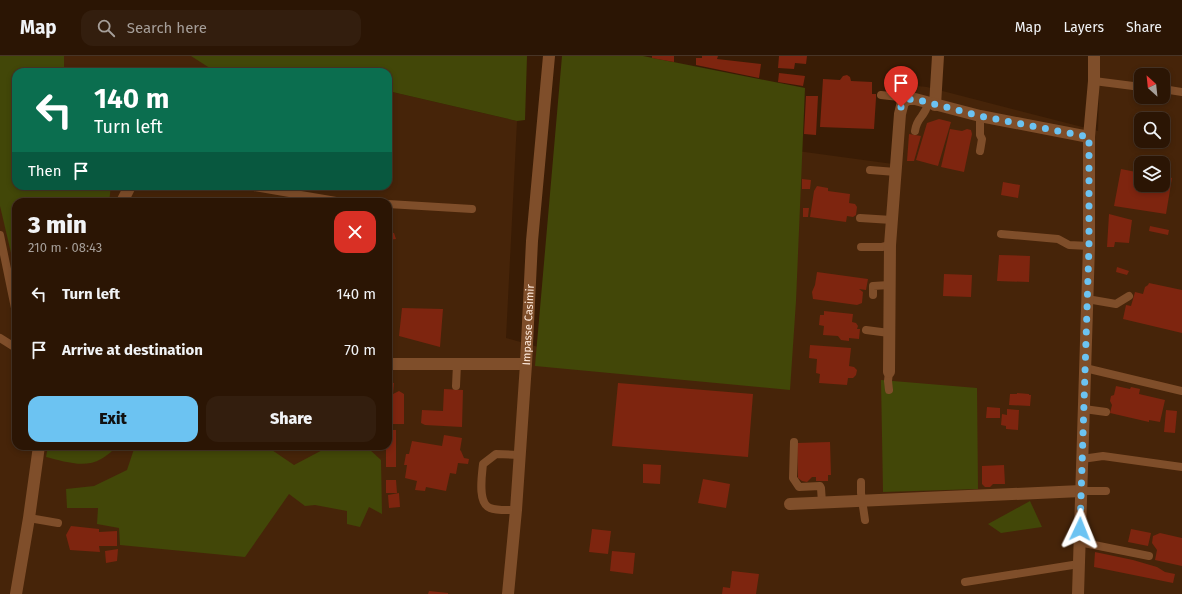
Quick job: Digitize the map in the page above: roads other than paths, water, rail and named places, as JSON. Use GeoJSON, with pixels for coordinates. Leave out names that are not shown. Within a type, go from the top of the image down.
{"type":"FeatureCollection","features":[{"type":"Feature","properties":{"kind":"street","name":"Impasse Casimir"},"geometry":{"type":"LineString","coordinates":[[508,594],[516,510],[526,364],[532,240],[549,56]]}},
{"type":"Feature","properties":{"kind":"street"},"geometry":{"type":"LineString","coordinates":[[932,104],[938,56]]}},
{"type":"Feature","properties":{"kind":"street"},"geometry":{"type":"LineString","coordinates":[[1078,594],[1089,246],[1089,137],[1094,81],[1094,56]]}},
{"type":"Feature","properties":{"kind":"street"},"geometry":{"type":"LineString","coordinates":[[889,372],[890,245],[900,114],[903,102],[908,99],[915,99],[980,116],[1089,137]]}},
{"type":"Feature","properties":{"kind":"street"},"geometry":{"type":"LineString","coordinates":[[392,364],[526,364]]}},
{"type":"Feature","properties":{"kind":"street"},"geometry":{"type":"LineString","coordinates":[[16,594],[38,450]]}},
{"type":"Feature","properties":{"kind":"street"},"geometry":{"type":"LineString","coordinates":[[790,504],[1081,491]]}},
{"type":"Feature","properties":{"kind":"lane"},"geometry":{"type":"LineString","coordinates":[[1094,81],[1134,86]]}},
{"type":"Feature","properties":{"kind":"lane"},"geometry":{"type":"LineString","coordinates":[[1170,90],[1182,92]]}},
{"type":"Feature","properties":{"kind":"lane"},"geometry":{"type":"LineString","coordinates":[[881,95],[899,97],[903,102]]}},
{"type":"Feature","properties":{"kind":"lane"},"geometry":{"type":"LineString","coordinates":[[915,131],[916,123],[932,104]]}},
{"type":"Feature","properties":{"kind":"lane"},"geometry":{"type":"LineString","coordinates":[[980,116],[980,135],[982,139],[980,151]]}},
{"type":"Feature","properties":{"kind":"lane"},"geometry":{"type":"LineString","coordinates":[[870,170],[896,172]]}},
{"type":"Feature","properties":{"kind":"lane"},"geometry":{"type":"LineString","coordinates":[[272,190],[318,198]]}},
{"type":"Feature","properties":{"kind":"lane"},"geometry":{"type":"LineString","coordinates":[[392,204],[472,209]]}},
{"type":"Feature","properties":{"kind":"lane"},"geometry":{"type":"LineString","coordinates":[[860,218],[892,220]]}},
{"type":"Feature","properties":{"kind":"lane"},"geometry":{"type":"LineString","coordinates":[[1000,234],[1058,239],[1069,245],[1089,246]]}},
{"type":"Feature","properties":{"kind":"lane"},"geometry":{"type":"LineString","coordinates":[[0,235],[12,294]]}},
{"type":"Feature","properties":{"kind":"lane"},"geometry":{"type":"LineString","coordinates":[[861,247],[882,247],[890,245]]}},
{"type":"Feature","properties":{"kind":"lane"},"geometry":{"type":"LineString","coordinates":[[873,295],[873,286],[890,285]]}},
{"type":"Feature","properties":{"kind":"lane"},"geometry":{"type":"LineString","coordinates":[[1087,300],[1116,304],[1129,296]]}},
{"type":"Feature","properties":{"kind":"lane"},"geometry":{"type":"LineString","coordinates":[[866,330],[889,333]]}},
{"type":"Feature","properties":{"kind":"lane"},"geometry":{"type":"LineString","coordinates":[[0,338],[12,346]]}},
{"type":"Feature","properties":{"kind":"lane"},"geometry":{"type":"LineString","coordinates":[[456,386],[457,364]]}},
{"type":"Feature","properties":{"kind":"lane"},"geometry":{"type":"LineString","coordinates":[[1085,368],[1182,391]]}},
{"type":"Feature","properties":{"kind":"lane"},"geometry":{"type":"LineString","coordinates":[[889,372],[889,390]]}},
{"type":"Feature","properties":{"kind":"lane"},"geometry":{"type":"LineString","coordinates":[[1084,409],[1106,412]]}},
{"type":"Feature","properties":{"kind":"lane"},"geometry":{"type":"LineString","coordinates":[[794,442],[793,478],[799,487],[820,486],[822,503]]}},
{"type":"Feature","properties":{"kind":"lane"},"geometry":{"type":"LineString","coordinates":[[516,510],[492,509],[487,507],[481,494],[483,464],[496,454],[519,455]]}},
{"type":"Feature","properties":{"kind":"lane"},"geometry":{"type":"LineString","coordinates":[[1082,459],[1103,456],[1182,467]]}},
{"type":"Feature","properties":{"kind":"lane"},"geometry":{"type":"LineString","coordinates":[[861,482],[865,520]]}},
{"type":"Feature","properties":{"kind":"lane"},"geometry":{"type":"LineString","coordinates":[[1081,491],[1106,491]]}},
{"type":"Feature","properties":{"kind":"lane"},"geometry":{"type":"LineString","coordinates":[[29,518],[58,524]]}},
{"type":"Feature","properties":{"kind":"lane"},"geometry":{"type":"LineString","coordinates":[[1079,542],[1149,556]]}},
{"type":"Feature","properties":{"kind":"lane"},"geometry":{"type":"LineString","coordinates":[[965,582],[1079,564]]}}]}
